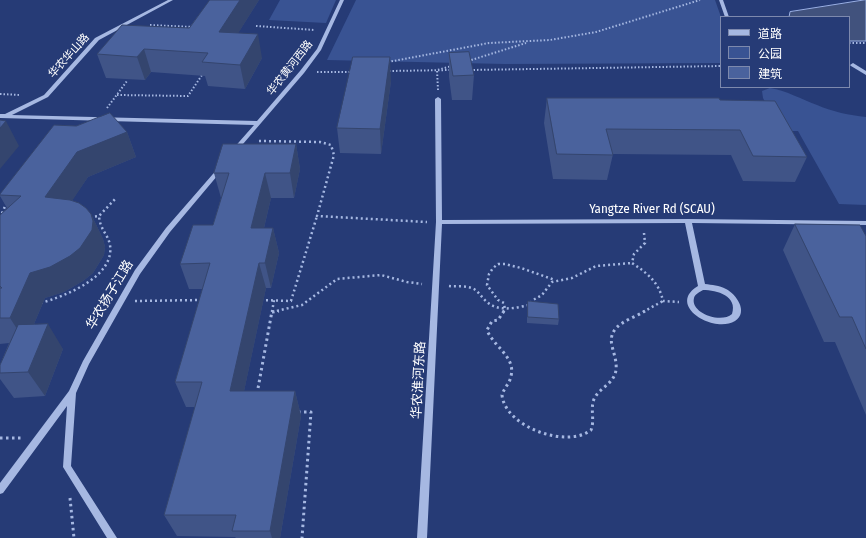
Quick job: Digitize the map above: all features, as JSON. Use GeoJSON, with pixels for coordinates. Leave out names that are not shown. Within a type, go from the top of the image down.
{"type":"FeatureCollection","features":[{"type":"Feature","properties":{"kind":"street","name":"华农华山路"},"geometry":{"type":"LineString","coordinates":[[1,117],[46,96],[97,39],[171,0]]}},
{"type":"Feature","properties":{"kind":"street","name":"华农黄河西路"},"geometry":{"type":"LineString","coordinates":[[258,123],[302,72],[319,49],[342,0]]}},
{"type":"Feature","properties":{"kind":"street"},"geometry":{"type":"LineString","coordinates":[[721,0],[728,16]]}},
{"type":"Feature","properties":{"kind":"street"},"geometry":{"type":"LineString","coordinates":[[853,65],[866,73]]}},
{"type":"Feature","properties":{"kind":"street","name":"华农淮河东路"},"geometry":{"type":"LineString","coordinates":[[422,538],[439,222],[438,99]]}},
{"type":"Feature","properties":{"kind":"street"},"geometry":{"type":"LineString","coordinates":[[1,117],[100,117],[258,123]]}},
{"type":"Feature","properties":{"kind":"street"},"geometry":{"type":"LineString","coordinates":[[230,157],[258,123]]}},
{"type":"Feature","properties":{"kind":"street","name":"华农扬子江路"},"geometry":{"type":"LineString","coordinates":[[0,490],[72,393],[86,363],[137,272],[168,230],[225,163]]}},
{"type":"Feature","properties":{"kind":"street"},"geometry":{"type":"LineString","coordinates":[[688,221],[702,287]]}},
{"type":"Feature","properties":{"kind":"street","name":"Yangtze River Rd (SCAU)"},"geometry":{"type":"LineString","coordinates":[[439,222],[688,221],[866,223]]}},
{"type":"Feature","properties":{"kind":"street"},"geometry":{"type":"LineString","coordinates":[[702,287],[718,288],[732,296],[737,302],[738,309],[737,314],[733,319],[727,321],[712,321],[698,314],[690,303],[692,293],[702,287]]}},
{"type":"Feature","properties":{"kind":"street"},"geometry":{"type":"LineString","coordinates":[[72,393],[67,467],[112,538]]}},
{"type":"Feature","properties":{"kind":"path"},"geometry":{"type":"LineString","coordinates":[[387,63],[481,44],[550,40],[602,30],[700,0]]}},
{"type":"Feature","properties":{"kind":"path"},"geometry":{"type":"LineString","coordinates":[[127,24],[193,27]]}},
{"type":"Feature","properties":{"kind":"path"},"geometry":{"type":"LineString","coordinates":[[256,26],[327,31]]}},
{"type":"Feature","properties":{"kind":"path"},"geometry":{"type":"LineString","coordinates":[[466,61],[531,41]]}},
{"type":"Feature","properties":{"kind":"path"},"geometry":{"type":"LineString","coordinates":[[850,43],[866,43]]}},
{"type":"Feature","properties":{"kind":"path"},"geometry":{"type":"LineString","coordinates":[[438,70],[452,66]]}},
{"type":"Feature","properties":{"kind":"path"},"geometry":{"type":"LineString","coordinates":[[469,70],[720,66]]}},
{"type":"Feature","properties":{"kind":"path"},"geometry":{"type":"LineString","coordinates":[[302,72],[340,72],[356,70]]}},
{"type":"Feature","properties":{"kind":"path"},"geometry":{"type":"LineString","coordinates":[[438,70],[438,99]]}},
{"type":"Feature","properties":{"kind":"path"},"geometry":{"type":"LineString","coordinates":[[385,71],[453,70]]}},
{"type":"Feature","properties":{"kind":"path"},"geometry":{"type":"LineString","coordinates":[[117,95],[188,96],[202,75]]}},
{"type":"Feature","properties":{"kind":"path"},"geometry":{"type":"LineString","coordinates":[[100,117],[127,81]]}},
{"type":"Feature","properties":{"kind":"path"},"geometry":{"type":"LineString","coordinates":[[245,139],[256,142],[320,142],[331,146],[334,155],[318,216],[291,300],[260,300]]}},
{"type":"Feature","properties":{"kind":"path"},"geometry":{"type":"LineString","coordinates":[[84,217],[99,216],[116,198]]}},
{"type":"Feature","properties":{"kind":"path"},"geometry":{"type":"LineString","coordinates":[[0,218],[8,200]]}},
{"type":"Feature","properties":{"kind":"path"},"geometry":{"type":"LineString","coordinates":[[36,304],[58,299],[78,289],[95,277],[106,263],[110,250],[109,243],[108,237],[101,228],[99,216]]}},
{"type":"Feature","properties":{"kind":"path"},"geometry":{"type":"LineString","coordinates":[[318,216],[439,222]]}},
{"type":"Feature","properties":{"kind":"path"},"geometry":{"type":"LineString","coordinates":[[632,263],[633,256],[639,247],[645,243],[646,239],[641,221]]}},
{"type":"Feature","properties":{"kind":"path"},"geometry":{"type":"LineString","coordinates":[[663,301],[662,293],[648,272],[632,263],[620,265],[610,263],[596,266],[572,278],[555,280],[513,264],[496,265],[488,273],[487,285],[498,300],[504,302],[505,308],[502,317],[498,320],[492,321],[487,330],[490,337],[502,349],[511,366],[511,376],[502,391],[503,401],[509,413],[540,432],[558,437],[588,433],[592,429],[594,400],[613,379],[616,370],[616,363],[612,348],[612,334],[614,329],[626,320],[663,301],[690,303]]}},
{"type":"Feature","properties":{"kind":"path"},"geometry":{"type":"LineString","coordinates":[[272,312],[302,305],[337,279],[380,276],[436,286],[471,288],[480,294],[489,304],[505,308],[529,305],[533,300],[542,295],[555,280]]}},
{"type":"Feature","properties":{"kind":"path"},"geometry":{"type":"LineString","coordinates":[[121,301],[209,300]]}},
{"type":"Feature","properties":{"kind":"path"},"geometry":{"type":"LineString","coordinates":[[256,402],[274,300]]}},
{"type":"Feature","properties":{"kind":"path"},"geometry":{"type":"LineString","coordinates":[[297,411],[311,412],[302,538]]}},
{"type":"Feature","properties":{"kind":"path"},"geometry":{"type":"LineString","coordinates":[[0,438],[38,438]]}},
{"type":"Feature","properties":{"kind":"path"},"geometry":{"type":"LineString","coordinates":[[67,467],[74,538]]}},
{"type":"Feature","properties":{"kind":"green space"},"geometry":{"type":"Polygon","coordinates":[[[280,0],[336,0],[326,23],[269,20],[280,0]]]}},
{"type":"Feature","properties":{"kind":"green space"},"geometry":{"type":"Polygon","coordinates":[[[356,0],[715,0],[721,16],[720,63],[505,64],[327,60],[356,0]]]}},
{"type":"Feature","properties":{"kind":"green space"},"geometry":{"type":"Polygon","coordinates":[[[770,88],[788,93],[829,110],[866,117],[866,205],[839,204],[798,131],[780,131],[763,98],[762,91],[770,88]]]}},
{"type":"Feature","properties":{"kind":"shaded area"},"geometry":{"type":"Polygon","coordinates":[[[866,0],[866,41],[850,41],[850,16],[789,16],[790,12],[866,0]]]}},
{"type":"Feature","properties":{"kind":"building"},"geometry":{"type":"Polygon","coordinates":[[[210,0],[240,0],[219,32],[258,34],[240,65],[202,62],[208,53],[144,49],[137,57],[97,54],[122,25],[189,28],[210,0]]]}},
{"type":"Feature","properties":{"kind":"building"},"geometry":{"type":"Polygon","coordinates":[[[469,52],[474,75],[453,76],[449,53],[469,52]]]}},
{"type":"Feature","properties":{"kind":"building"},"geometry":{"type":"Polygon","coordinates":[[[353,57],[390,57],[380,129],[337,128],[353,57]]]}},
{"type":"Feature","properties":{"kind":"building"},"geometry":{"type":"Polygon","coordinates":[[[547,98],[719,98],[720,100],[775,101],[807,157],[753,156],[740,130],[606,129],[613,155],[557,154],[547,98]]]}},
{"type":"Feature","properties":{"kind":"building"},"geometry":{"type":"Polygon","coordinates":[[[110,113],[127,132],[77,152],[45,197],[70,200],[79,203],[91,214],[93,221],[92,230],[80,248],[70,256],[50,267],[30,273],[10,318],[0,318],[0,288],[2,288],[0,286],[0,215],[21,196],[0,194],[54,125],[76,126],[110,113]]]}},
{"type":"Feature","properties":{"kind":"building"},"geometry":{"type":"Polygon","coordinates":[[[0,120],[6,121],[0,128],[0,120]]]}},
{"type":"Feature","properties":{"kind":"building"},"geometry":{"type":"Polygon","coordinates":[[[223,144],[296,144],[290,173],[265,173],[251,228],[273,228],[265,263],[259,263],[230,391],[295,391],[270,531],[232,531],[236,515],[164,515],[202,382],[175,382],[210,263],[180,264],[193,225],[213,225],[229,173],[214,173],[223,144]]]}},
{"type":"Feature","properties":{"kind":"building"},"geometry":{"type":"Polygon","coordinates":[[[795,224],[860,225],[866,236],[866,349],[852,317],[840,317],[795,224]]]}},
{"type":"Feature","properties":{"kind":"building"},"geometry":{"type":"Polygon","coordinates":[[[528,301],[558,304],[559,319],[528,317],[528,301]]]}},
{"type":"Feature","properties":{"kind":"building"},"geometry":{"type":"Polygon","coordinates":[[[48,324],[28,372],[0,373],[0,365],[18,325],[48,324]]]}}]}
